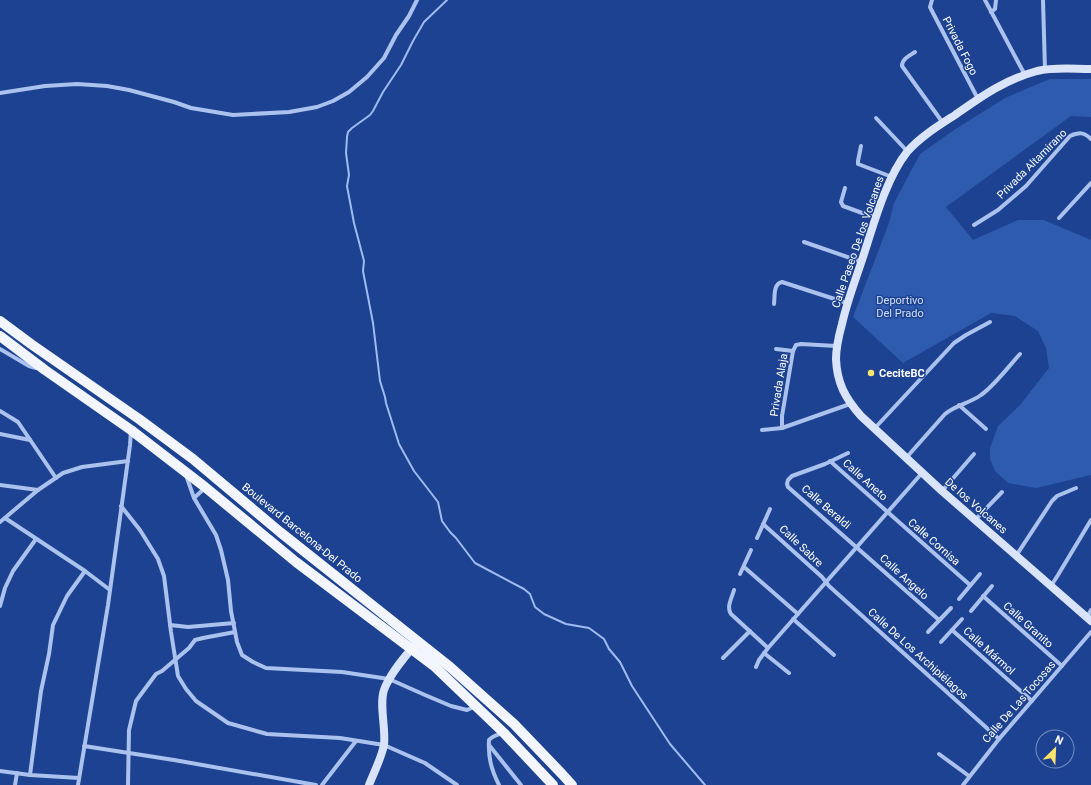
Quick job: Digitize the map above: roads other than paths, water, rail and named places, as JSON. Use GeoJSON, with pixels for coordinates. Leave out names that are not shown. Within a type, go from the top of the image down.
{"type":"FeatureCollection","features":[{"type":"Feature","properties":{"kind":"main road","name":"Boulevard Barcelona-Del Prado"},"geometry":{"type":"LineString","coordinates":[[0,321],[139,419],[192,459],[280,532],[418,641],[450,667],[514,724],[572,785]]}},
{"type":"Feature","properties":{"kind":"main road"},"geometry":{"type":"LineString","coordinates":[[0,336],[45,370],[132,430],[205,487],[296,562],[434,666],[504,733],[553,785]]}},
{"type":"Feature","properties":{"kind":"street"},"geometry":{"type":"LineString","coordinates":[[0,93],[45,86],[77,84],[107,86],[129,90],[191,108],[233,116],[289,112],[317,107],[333,101],[349,92],[384,58],[417,0]]}},
{"type":"Feature","properties":{"kind":"street","name":"Privada Fogo"},"geometry":{"type":"LineString","coordinates":[[932,0],[930,7],[978,99]]}},
{"type":"Feature","properties":{"kind":"street"},"geometry":{"type":"LineString","coordinates":[[985,0],[1025,75]]}},
{"type":"Feature","properties":{"kind":"street"},"geometry":{"type":"LineString","coordinates":[[991,12],[995,8],[996,0]]}},
{"type":"Feature","properties":{"kind":"street"},"geometry":{"type":"LineString","coordinates":[[1043,0],[1045,70]]}},
{"type":"Feature","properties":{"kind":"street"},"geometry":{"type":"LineString","coordinates":[[915,52],[903,60],[902,66],[943,123]]}},
{"type":"Feature","properties":{"kind":"street","name":"Calle Paseo De los Volcanes"},"geometry":{"type":"LineString","coordinates":[[850,404],[841,385],[837,370],[836,346],[847,303],[876,218],[892,177],[908,152],[932,130],[978,99],[1012,79],[1045,70],[1091,69]]}},
{"type":"Feature","properties":{"kind":"street"},"geometry":{"type":"LineString","coordinates":[[876,118],[908,152]]}},
{"type":"Feature","properties":{"kind":"street","name":"Privada Altamirano"},"geometry":{"type":"LineString","coordinates":[[974,225],[998,210],[1021,190],[1070,136],[1077,133],[1083,133],[1091,139]]}},
{"type":"Feature","properties":{"kind":"street"},"geometry":{"type":"LineString","coordinates":[[861,146],[858,164],[892,177]]}},
{"type":"Feature","properties":{"kind":"street"},"geometry":{"type":"LineString","coordinates":[[1059,218],[1091,182]]}},
{"type":"Feature","properties":{"kind":"street"},"geometry":{"type":"LineString","coordinates":[[845,188],[841,202],[843,206],[876,218]]}},
{"type":"Feature","properties":{"kind":"street"},"geometry":{"type":"LineString","coordinates":[[804,242],[862,262]]}},
{"type":"Feature","properties":{"kind":"street"},"geometry":{"type":"LineString","coordinates":[[774,304],[775,290],[778,283],[782,282],[847,303]]}},
{"type":"Feature","properties":{"kind":"street"},"geometry":{"type":"LineString","coordinates":[[874,429],[954,343],[990,322]]}},
{"type":"Feature","properties":{"kind":"street","name":"Privada Alaja"},"geometry":{"type":"LineString","coordinates":[[782,428],[782,416],[793,350],[796,345],[836,346]]}},
{"type":"Feature","properties":{"kind":"street"},"geometry":{"type":"LineString","coordinates":[[0,349],[29,366],[45,370]]}},
{"type":"Feature","properties":{"kind":"street"},"geometry":{"type":"LineString","coordinates":[[776,349],[793,350]]}},
{"type":"Feature","properties":{"kind":"street"},"geometry":{"type":"LineString","coordinates":[[906,458],[945,414],[959,405],[980,396],[1020,354]]}},
{"type":"Feature","properties":{"kind":"street"},"geometry":{"type":"LineString","coordinates":[[762,430],[782,428],[850,404]]}},
{"type":"Feature","properties":{"kind":"street","name":"De los Volcanes"},"geometry":{"type":"LineString","coordinates":[[850,404],[874,429],[942,491],[1051,586],[1090,616]]}},
{"type":"Feature","properties":{"kind":"street"},"geometry":{"type":"LineString","coordinates":[[959,405],[986,428]]}},
{"type":"Feature","properties":{"kind":"street"},"geometry":{"type":"LineString","coordinates":[[0,411],[18,422],[56,478]]}},
{"type":"Feature","properties":{"kind":"street"},"geometry":{"type":"LineString","coordinates":[[78,785],[110,590],[132,430]]}},
{"type":"Feature","properties":{"kind":"street"},"geometry":{"type":"LineString","coordinates":[[0,434],[30,440]]}},
{"type":"Feature","properties":{"kind":"street"},"geometry":{"type":"LineString","coordinates":[[830,461],[848,453]]}},
{"type":"Feature","properties":{"kind":"street"},"geometry":{"type":"LineString","coordinates":[[942,491],[974,454]]}},
{"type":"Feature","properties":{"kind":"street"},"geometry":{"type":"LineString","coordinates":[[0,522],[38,490],[63,473],[82,467],[128,461]]}},
{"type":"Feature","properties":{"kind":"street","name":"Calle Beraldi"},"geometry":{"type":"LineString","coordinates":[[830,461],[792,476],[788,480],[787,484],[788,487],[857,547]]}},
{"type":"Feature","properties":{"kind":"street","name":"Calle Aneto"},"geometry":{"type":"LineString","coordinates":[[830,461],[887,512]]}},
{"type":"Feature","properties":{"kind":"street"},"geometry":{"type":"LineString","coordinates":[[185,471],[194,498],[216,535],[221,550],[228,580],[235,632],[242,655],[266,668],[342,672],[389,679],[451,706],[467,710],[476,706]]}},
{"type":"Feature","properties":{"kind":"street"},"geometry":{"type":"LineString","coordinates":[[756,667],[759,660],[768,648],[922,473]]}},
{"type":"Feature","properties":{"kind":"street"},"geometry":{"type":"LineString","coordinates":[[0,485],[38,490]]}},
{"type":"Feature","properties":{"kind":"street"},"geometry":{"type":"LineString","coordinates":[[194,498],[205,487]]}},
{"type":"Feature","properties":{"kind":"street"},"geometry":{"type":"LineString","coordinates":[[1016,556],[1052,501],[1057,496],[1076,488]]}},
{"type":"Feature","properties":{"kind":"street"},"geometry":{"type":"LineString","coordinates":[[975,520],[1002,492]]}},
{"type":"Feature","properties":{"kind":"street"},"geometry":{"type":"LineString","coordinates":[[121,506],[140,530],[158,559],[164,576],[178,676],[196,701],[228,723],[267,734],[340,738],[384,745],[425,763],[457,785]]}},
{"type":"Feature","properties":{"kind":"street"},"geometry":{"type":"LineString","coordinates":[[757,538],[770,509]]}},
{"type":"Feature","properties":{"kind":"street","name":"Calle Cornisa"},"geometry":{"type":"LineString","coordinates":[[887,512],[970,585]]}},
{"type":"Feature","properties":{"kind":"street"},"geometry":{"type":"LineString","coordinates":[[5,518],[85,571],[110,590]]}},
{"type":"Feature","properties":{"kind":"street"},"geometry":{"type":"LineString","coordinates":[[1051,586],[1091,520]]}},
{"type":"Feature","properties":{"kind":"street","name":"Calle Sabre"},"geometry":{"type":"LineString","coordinates":[[763,524],[826,582]]}},
{"type":"Feature","properties":{"kind":"street"},"geometry":{"type":"LineString","coordinates":[[0,606],[5,588],[13,571],[36,539]]}},
{"type":"Feature","properties":{"kind":"street","name":"Calle Angelo"},"geometry":{"type":"LineString","coordinates":[[857,547],[939,620]]}},
{"type":"Feature","properties":{"kind":"street"},"geometry":{"type":"LineString","coordinates":[[740,574],[751,550]]}},
{"type":"Feature","properties":{"kind":"street"},"geometry":{"type":"LineString","coordinates":[[744,567],[798,614]]}},
{"type":"Feature","properties":{"kind":"street"},"geometry":{"type":"LineString","coordinates":[[30,775],[41,692],[53,625],[67,596],[85,571]]}},
{"type":"Feature","properties":{"kind":"street"},"geometry":{"type":"LineString","coordinates":[[959,599],[980,574]]}},
{"type":"Feature","properties":{"kind":"street","name":"Calle De Los Archipiélagos"},"geometry":{"type":"LineString","coordinates":[[826,582],[999,739]]}},
{"type":"Feature","properties":{"kind":"street"},"geometry":{"type":"LineString","coordinates":[[971,611],[992,586]]}},
{"type":"Feature","properties":{"kind":"street"},"geometry":{"type":"LineString","coordinates":[[734,590],[729,611],[768,648]]}},
{"type":"Feature","properties":{"kind":"street","name":"Calle Granito"},"geometry":{"type":"LineString","coordinates":[[983,596],[1062,666]]}},
{"type":"Feature","properties":{"kind":"street"},"geometry":{"type":"LineString","coordinates":[[928,632],[951,608]]}},
{"type":"Feature","properties":{"kind":"street"},"geometry":{"type":"LineString","coordinates":[[793,619],[834,655]]}},
{"type":"Feature","properties":{"kind":"street"},"geometry":{"type":"LineString","coordinates":[[941,642],[962,619]]}},
{"type":"Feature","properties":{"kind":"street"},"geometry":{"type":"LineString","coordinates":[[170,625],[188,627],[234,622]]}},
{"type":"Feature","properties":{"kind":"street","name":"Calle Mármol"},"geometry":{"type":"LineString","coordinates":[[952,630],[1032,701]]}},
{"type":"Feature","properties":{"kind":"street"},"geometry":{"type":"LineString","coordinates":[[723,658],[750,631]]}},
{"type":"Feature","properties":{"kind":"street"},"geometry":{"type":"LineString","coordinates":[[128,785],[129,730],[136,701],[156,674],[162,671],[189,648],[195,640],[235,632]]}},
{"type":"Feature","properties":{"kind":"street","name":"Calle De Las Tocosas"},"geometry":{"type":"LineString","coordinates":[[962,785],[999,739],[1091,632]]}},
{"type":"Feature","properties":{"kind":"street"},"geometry":{"type":"LineString","coordinates":[[369,785],[384,745],[382,698],[384,690],[389,679],[418,641]]}},
{"type":"Feature","properties":{"kind":"street"},"geometry":{"type":"LineString","coordinates":[[764,653],[789,673]]}},
{"type":"Feature","properties":{"kind":"street"},"geometry":{"type":"LineString","coordinates":[[499,785],[490,763],[489,740],[494,735],[504,733]]}},
{"type":"Feature","properties":{"kind":"street"},"geometry":{"type":"LineString","coordinates":[[322,785],[356,741]]}},
{"type":"Feature","properties":{"kind":"street"},"geometry":{"type":"LineString","coordinates":[[489,744],[521,785]]}},
{"type":"Feature","properties":{"kind":"street"},"geometry":{"type":"LineString","coordinates":[[84,746],[316,785]]}},
{"type":"Feature","properties":{"kind":"street"},"geometry":{"type":"LineString","coordinates":[[938,754],[969,776]]}},
{"type":"Feature","properties":{"kind":"street"},"geometry":{"type":"LineString","coordinates":[[0,771],[30,775],[79,778]]}},
{"type":"Feature","properties":{"kind":"street"},"geometry":{"type":"LineString","coordinates":[[15,785],[17,773]]}},
{"type":"Feature","properties":{"kind":"waterway"},"geometry":{"type":"LineString","coordinates":[[447,0],[424,22],[401,65],[383,92],[373,111],[370,115],[352,128],[348,132],[347,137],[346,153],[349,175],[347,186],[354,223],[364,261],[363,271],[373,323],[380,381],[399,444],[414,471],[438,502],[442,521],[475,563],[524,589],[530,594],[535,607],[544,614],[566,624],[589,628],[604,639],[609,649],[620,662],[632,686],[670,744],[705,785]]}},
{"type":"Feature","properties":{"kind":"place","name":"CeciteBC"},"geometry":{"type":"Point","coordinates":[871,373]}},
{"type":"Feature","properties":{"kind":"park label","name":"Deportivo Del Prado"},"geometry":{"type":"Point","coordinates":[900,306]}}]}
